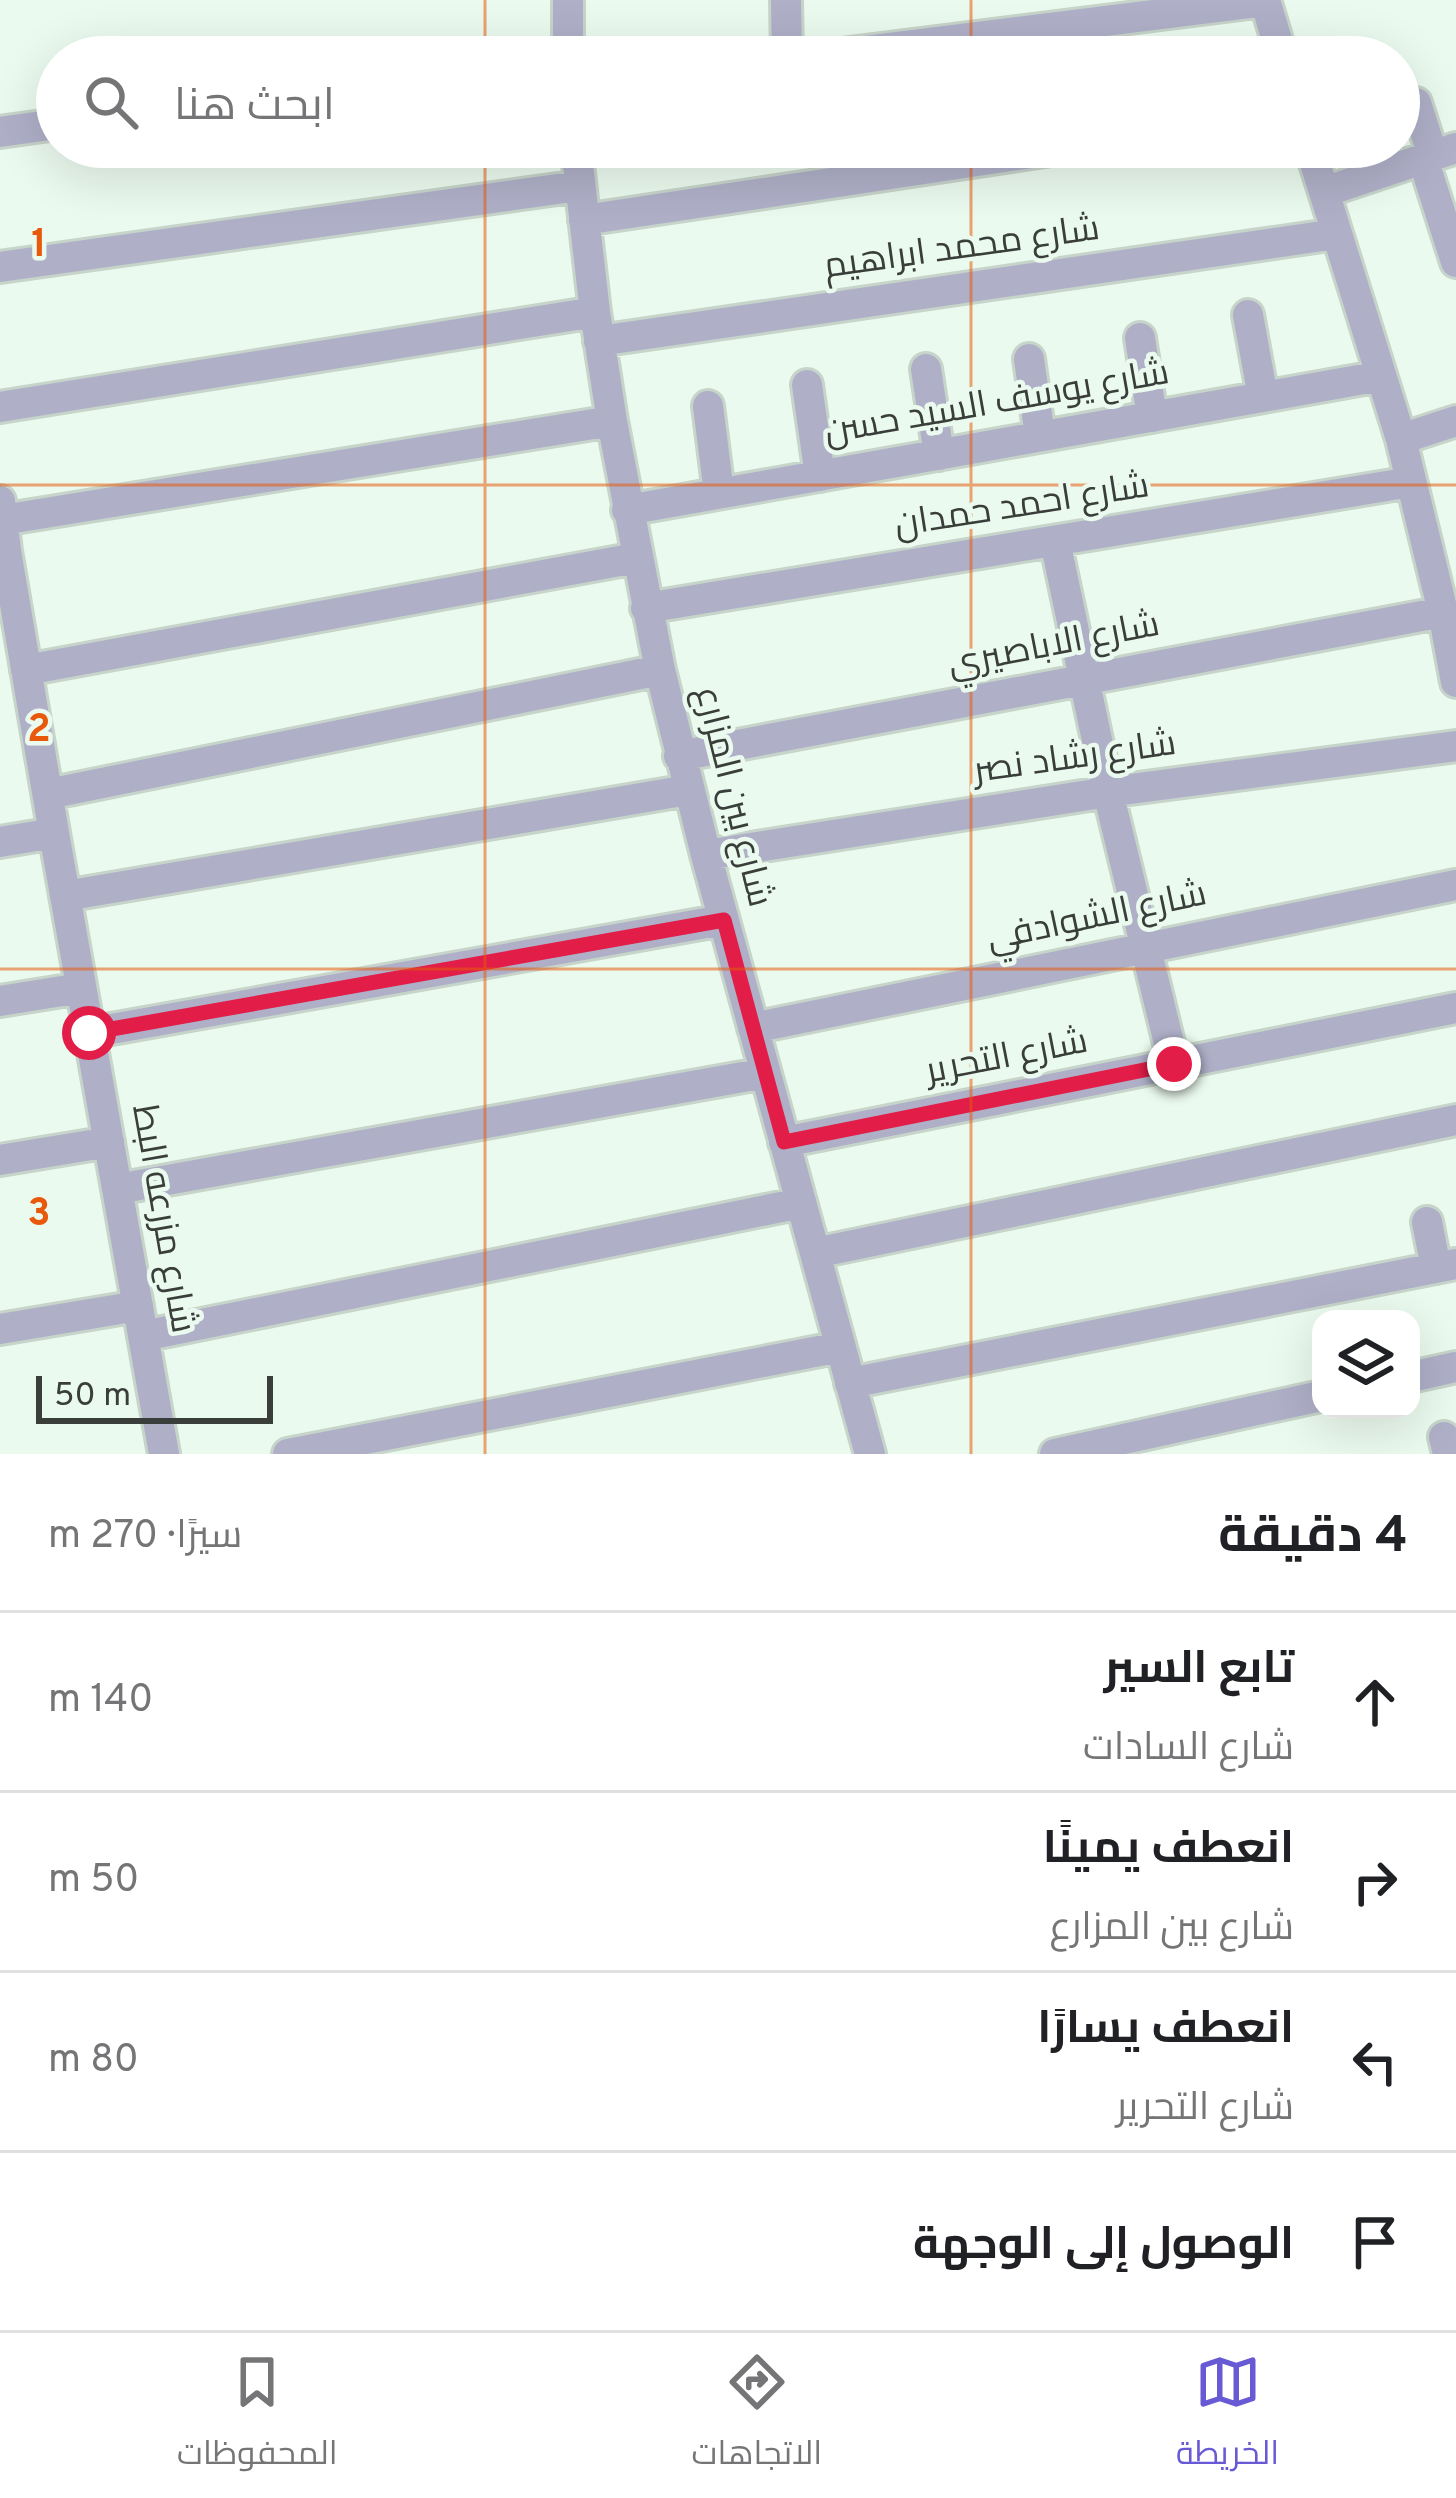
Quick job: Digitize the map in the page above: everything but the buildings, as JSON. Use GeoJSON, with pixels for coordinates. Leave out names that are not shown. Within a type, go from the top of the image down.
{"type":"FeatureCollection","features":[{"type":"Feature","properties":{"kind":"street"},"geometry":{"type":"LineString","coordinates":[[562,36],[568,0]]}},
{"type":"Feature","properties":{"kind":"street"},"geometry":{"type":"LineString","coordinates":[[786,0],[787,36]]}},
{"type":"Feature","properties":{"kind":"street"},"geometry":{"type":"LineString","coordinates":[[985,36],[1265,1],[1276,36]]}},
{"type":"Feature","properties":{"kind":"street"},"geometry":{"type":"LineString","coordinates":[[1420,113],[1437,154],[1456,262]]}},
{"type":"Feature","properties":{"kind":"street"},"geometry":{"type":"LineString","coordinates":[[0,132],[36,127]]}},
{"type":"Feature","properties":{"kind":"street","name":"شارع بين المزارع"},"geometry":{"type":"LineString","coordinates":[[578,168],[612,421],[659,670],[870,1454]]}},
{"type":"Feature","properties":{"kind":"street"},"geometry":{"type":"LineString","coordinates":[[584,220],[931,168]]}},
{"type":"Feature","properties":{"kind":"street"},"geometry":{"type":"LineString","coordinates":[[1317,168],[1401,439],[1456,682]]}},
{"type":"Feature","properties":{"kind":"street"},"geometry":{"type":"LineString","coordinates":[[1324,192],[1395,168]]}},
{"type":"Feature","properties":{"kind":"street"},"geometry":{"type":"LineString","coordinates":[[0,267],[579,186]]}},
{"type":"Feature","properties":{"kind":"street","name":"شارع محمد ابراهيم"},"geometry":{"type":"LineString","coordinates":[[0,407],[597,326],[1336,234]]}},
{"type":"Feature","properties":{"kind":"street"},"geometry":{"type":"LineString","coordinates":[[1248,315],[1263,397]]}},
{"type":"Feature","properties":{"kind":"street"},"geometry":{"type":"LineString","coordinates":[[1140,338],[1152,417]]}},
{"type":"Feature","properties":{"kind":"street"},"geometry":{"type":"LineString","coordinates":[[1028,359],[1040,436]]}},
{"type":"Feature","properties":{"kind":"street"},"geometry":{"type":"LineString","coordinates":[[926,369],[939,454]]}},
{"type":"Feature","properties":{"kind":"street","name":"شارع يوسف السيد حسن"},"geometry":{"type":"LineString","coordinates":[[627,510],[1381,376]]}},
{"type":"Feature","properties":{"kind":"street"},"geometry":{"type":"LineString","coordinates":[[807,385],[820,476]]}},
{"type":"Feature","properties":{"kind":"street"},"geometry":{"type":"LineString","coordinates":[[708,406],[719,493]]}},
{"type":"Feature","properties":{"kind":"street"},"geometry":{"type":"LineString","coordinates":[[2,531],[612,421]]}},
{"type":"Feature","properties":{"kind":"street"},"geometry":{"type":"LineString","coordinates":[[1401,439],[1456,421]]}},
{"type":"Feature","properties":{"kind":"street","name":"شارع احمد حمدان"},"geometry":{"type":"LineString","coordinates":[[646,608],[1411,482]]}},
{"type":"Feature","properties":{"kind":"street","name":"شارع مزرعه البط"},"geometry":{"type":"LineString","coordinates":[[2,531],[18,680],[48,794],[164,1454]]}},
{"type":"Feature","properties":{"kind":"street"},"geometry":{"type":"LineString","coordinates":[[1055,541],[1108,792],[1174,1064]]}},
{"type":"Feature","properties":{"kind":"street"},"geometry":{"type":"LineString","coordinates":[[18,680],[636,558]]}},
{"type":"Feature","properties":{"kind":"street","name":"شارع الاباصيري"},"geometry":{"type":"LineString","coordinates":[[680,756],[1443,612]]}},
{"type":"Feature","properties":{"kind":"street"},"geometry":{"type":"LineString","coordinates":[[48,794],[659,670]]}},
{"type":"Feature","properties":{"kind":"street","name":"شارع رشاد نصر"},"geometry":{"type":"LineString","coordinates":[[706,855],[1108,792],[1456,746]]}},
{"type":"Feature","properties":{"kind":"street"},"geometry":{"type":"LineString","coordinates":[[64,896],[688,790]]}},
{"type":"Feature","properties":{"kind":"street"},"geometry":{"type":"LineString","coordinates":[[0,842],[54,833]]}},
{"type":"Feature","properties":{"kind":"street","name":"شارع الشوادفي"},"geometry":{"type":"LineString","coordinates":[[753,1028],[1456,885]]}},
{"type":"Feature","properties":{"kind":"street"},"geometry":{"type":"LineString","coordinates":[[89,1033],[724,920]]}},
{"type":"Feature","properties":{"kind":"street"},"geometry":{"type":"LineString","coordinates":[[0,1001],[81,988]]}},
{"type":"Feature","properties":{"kind":"street","name":"شارع التحرير"},"geometry":{"type":"LineString","coordinates":[[784,1142],[1456,1008]]}},
{"type":"Feature","properties":{"kind":"street"},"geometry":{"type":"LineString","coordinates":[[117,1189],[765,1073]]}},
{"type":"Feature","properties":{"kind":"street"},"geometry":{"type":"LineString","coordinates":[[815,1253],[1456,1120]]}},
{"type":"Feature","properties":{"kind":"street"},"geometry":{"type":"LineString","coordinates":[[0,1160],[109,1142]]}},
{"type":"Feature","properties":{"kind":"street"},"geometry":{"type":"LineString","coordinates":[[0,1329],[141,1321],[801,1203]]}},
{"type":"Feature","properties":{"kind":"street"},"geometry":{"type":"LineString","coordinates":[[850,1383],[1446,1266],[1427,1222]]}},
{"type":"Feature","properties":{"kind":"street"},"geometry":{"type":"LineString","coordinates":[[288,1454],[840,1347]]}},
{"type":"Feature","properties":{"kind":"street"},"geometry":{"type":"LineString","coordinates":[[1420,1375],[1456,1367]]}},
{"type":"Feature","properties":{"kind":"street"},"geometry":{"type":"LineString","coordinates":[[1055,1454],[1098,1450],[1312,1398]]}},
{"type":"Feature","properties":{"kind":"route"},"geometry":{"type":"LineString","coordinates":[[89,1033],[724,920],[784,1142],[1174,1064]]}}]}
